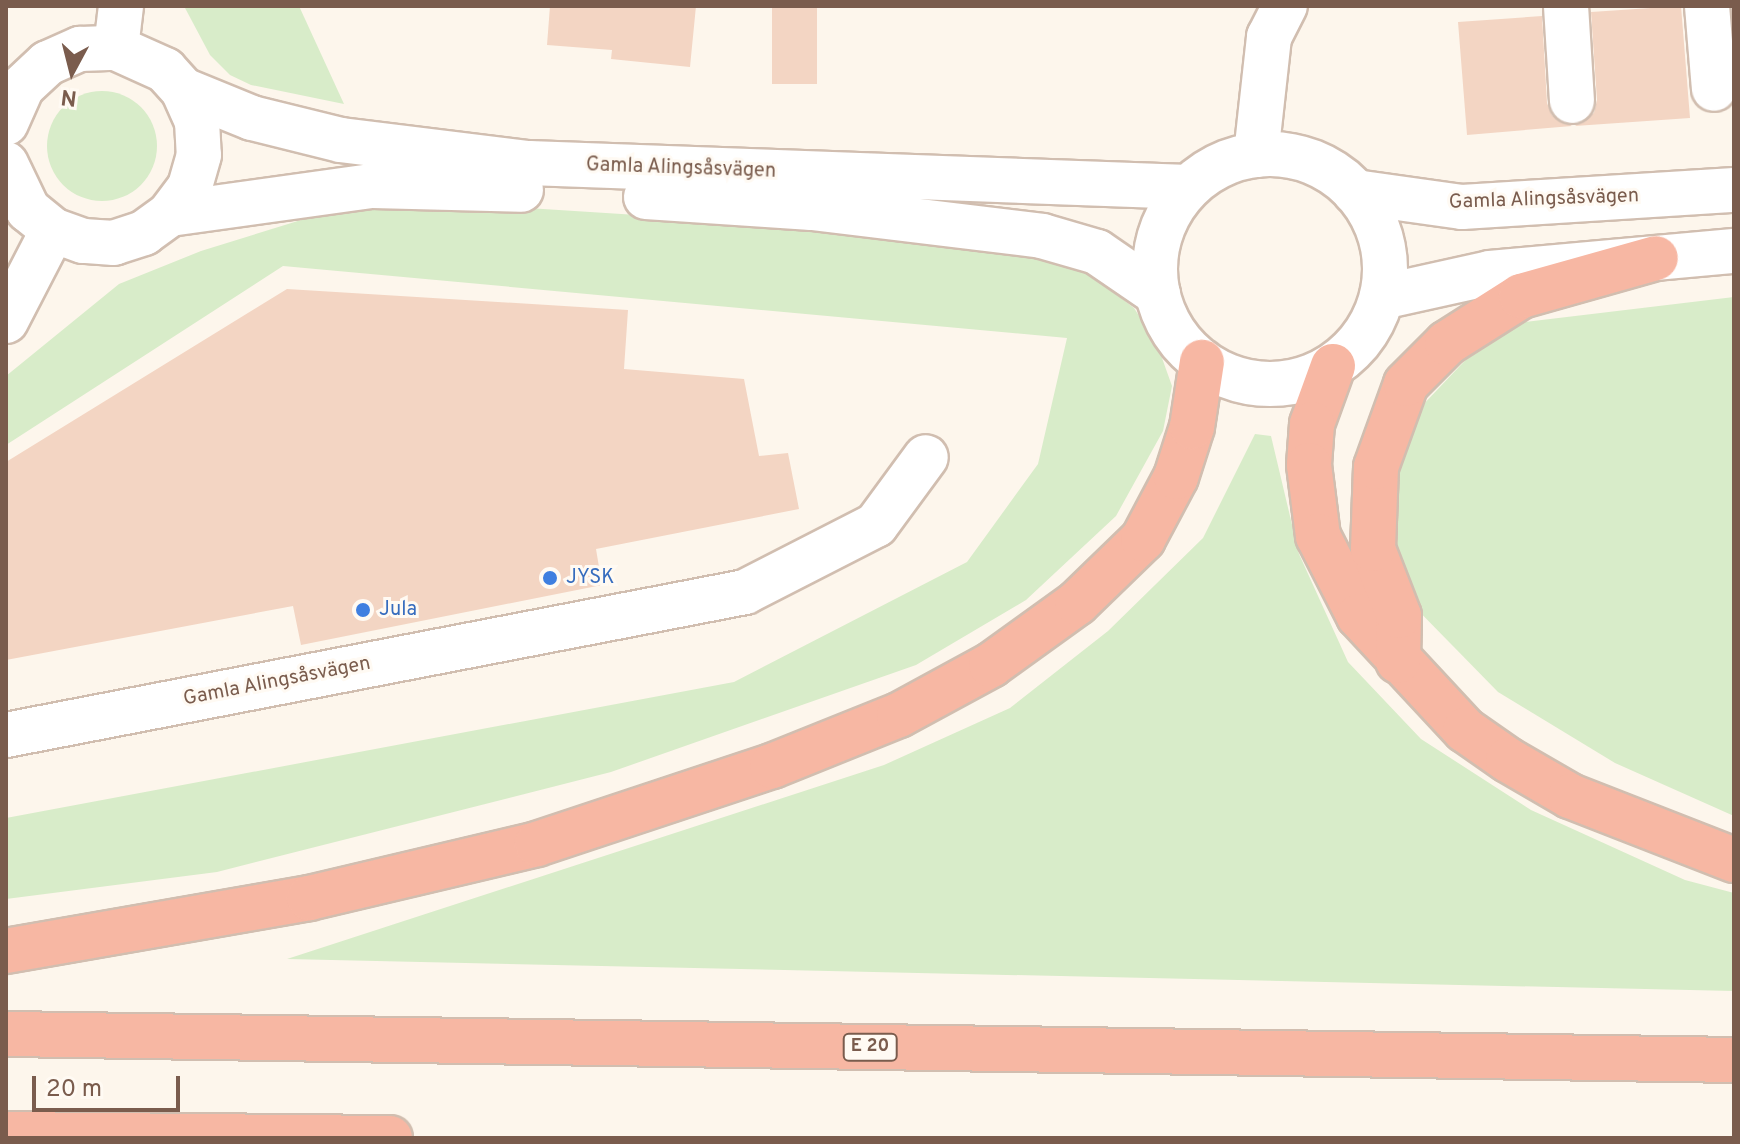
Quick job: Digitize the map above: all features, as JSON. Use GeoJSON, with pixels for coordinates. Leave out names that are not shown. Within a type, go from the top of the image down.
{"type":"FeatureCollection","features":[{"type":"Feature","properties":{"kind":"highway"},"geometry":{"type":"LineString","coordinates":[[1398,661],[1399,616],[1373,549],[1376,467],[1406,384],[1447,343],[1521,296],[1656,258]]}},
{"type":"Feature","properties":{"kind":"highway"},"geometry":{"type":"LineString","coordinates":[[6,951],[309,898],[537,844],[772,766],[899,715],[991,665],[1040,630],[1077,603],[1143,539],[1176,477],[1192,427],[1202,362]]}},
{"type":"Feature","properties":{"kind":"highway"},"geometry":{"type":"LineString","coordinates":[[1333,366],[1312,424],[1309,465],[1318,536],[1359,616],[1465,730],[1508,760],[1570,796],[1734,860]]}},
{"type":"Feature","properties":{"kind":"highway","name":"E 20"},"geometry":{"type":"LineString","coordinates":[[6,1034],[1734,1060]]}},
{"type":"Feature","properties":{"kind":"highway"},"geometry":{"type":"LineString","coordinates":[[6,1134],[390,1138]]}},
{"type":"Feature","properties":{"kind":"street"},"geometry":{"type":"LineString","coordinates":[[1256,155],[1269,37],[1285,6]]}},
{"type":"Feature","properties":{"kind":"street"},"geometry":{"type":"LineString","coordinates":[[1566,6],[1572,101]]}},
{"type":"Feature","properties":{"kind":"street"},"geometry":{"type":"LineString","coordinates":[[1707,6],[1714,89]]}},
{"type":"Feature","properties":{"kind":"street"},"geometry":{"type":"LineString","coordinates":[[6,120],[22,87],[48,63],[118,27],[183,90],[197,121],[199,155],[190,187],[170,214],[144,233],[114,243],[83,241],[53,230],[28,210],[6,164]]}},
{"type":"Feature","properties":{"kind":"street","name":"Gamla Alingsåsvägen"},"geometry":{"type":"LineString","coordinates":[[183,90],[252,118],[341,140],[514,162],[1189,187]]}},
{"type":"Feature","properties":{"kind":"street"},"geometry":{"type":"LineString","coordinates":[[1256,155],[1310,161],[1355,192],[1382,241],[1382,297],[1364,336],[1333,366],[1290,383],[1244,381],[1202,362],[1174,332],[1158,294],[1160,236],[1189,187],[1220,166],[1256,155]]}},
{"type":"Feature","properties":{"kind":"street","name":"Gamla Alingsåsvägen"},"geometry":{"type":"LineString","coordinates":[[170,214],[373,186],[480,187],[812,208],[1042,236],[1097,252],[1158,294]]}},
{"type":"Feature","properties":{"kind":"street","name":"Gamla Alingsåsvägen"},"geometry":{"type":"LineString","coordinates":[[1355,192],[1462,207],[1734,190]]}},
{"type":"Feature","properties":{"kind":"street"},"geometry":{"type":"LineString","coordinates":[[6,321],[53,230]]}},
{"type":"Feature","properties":{"kind":"street"},"geometry":{"type":"LineString","coordinates":[[1382,297],[1490,273],[1734,251]]}},
{"type":"Feature","properties":{"kind":"street","name":"Gamla Alingsåsvägen"},"geometry":{"type":"LineString","coordinates":[[6,735],[745,592],[876,525],[926,457]]}},
{"type":"Feature","properties":{"kind":"green space"},"geometry":{"type":"Polygon","coordinates":[[[184,6],[299,6],[344,104],[251,85],[230,75],[210,55],[184,6]]]}},
{"type":"Feature","properties":{"kind":"green space"},"geometry":{"type":"Polygon","coordinates":[[[102,91],[123,96],[141,107],[152,125],[157,146],[152,167],[141,185],[123,196],[102,201],[81,196],[63,185],[52,167],[47,146],[52,125],[63,107],[81,96],[102,91]]]}},
{"type":"Feature","properties":{"kind":"green space"},"geometry":{"type":"Polygon","coordinates":[[[451,203],[731,221],[1025,255],[1083,269],[1134,308],[1157,344],[1172,386],[1163,431],[1116,516],[1026,600],[916,665],[611,772],[217,872],[6,899],[6,818],[734,682],[967,562],[1038,464],[1067,338],[283,266],[6,445],[6,376],[119,284],[201,251],[327,212],[451,203]]]}},
{"type":"Feature","properties":{"kind":"green space"},"geometry":{"type":"Polygon","coordinates":[[[1734,297],[1734,816],[1615,763],[1498,692],[1403,595],[1391,510],[1402,427],[1475,350],[1525,322],[1734,297]]]}},
{"type":"Feature","properties":{"kind":"green space"},"geometry":{"type":"Polygon","coordinates":[[[1255,434],[1271,436],[1299,554],[1348,662],[1421,739],[1531,810],[1685,880],[1734,893],[1734,991],[287,959],[884,765],[1010,708],[1108,631],[1203,538],[1255,434]]]}},
{"type":"Feature","properties":{"kind":"building"},"geometry":{"type":"Polygon","coordinates":[[[550,6],[696,6],[690,67],[611,59],[612,50],[547,45],[550,6]]]}},
{"type":"Feature","properties":{"kind":"building"},"geometry":{"type":"Polygon","coordinates":[[[772,6],[817,6],[817,84],[772,84],[772,6]]]}},
{"type":"Feature","properties":{"kind":"building"},"geometry":{"type":"Polygon","coordinates":[[[1681,6],[1690,118],[1575,126],[1594,113],[1597,100],[1591,12],[1681,6]]]}},
{"type":"Feature","properties":{"kind":"building"},"geometry":{"type":"Polygon","coordinates":[[[1542,16],[1547,103],[1552,115],[1572,126],[1467,135],[1458,22],[1542,16]]]}},
{"type":"Feature","properties":{"kind":"building"},"geometry":{"type":"Polygon","coordinates":[[[287,289],[628,310],[624,369],[744,379],[759,456],[788,453],[799,509],[596,549],[602,585],[301,645],[293,606],[6,660],[6,462],[287,289]]]}},
{"type":"Feature","properties":{"kind":"place","name":"JYSK"},"geometry":{"type":"Point","coordinates":[550,578]}},
{"type":"Feature","properties":{"kind":"place","name":"Jula"},"geometry":{"type":"Point","coordinates":[363,610]}}]}
